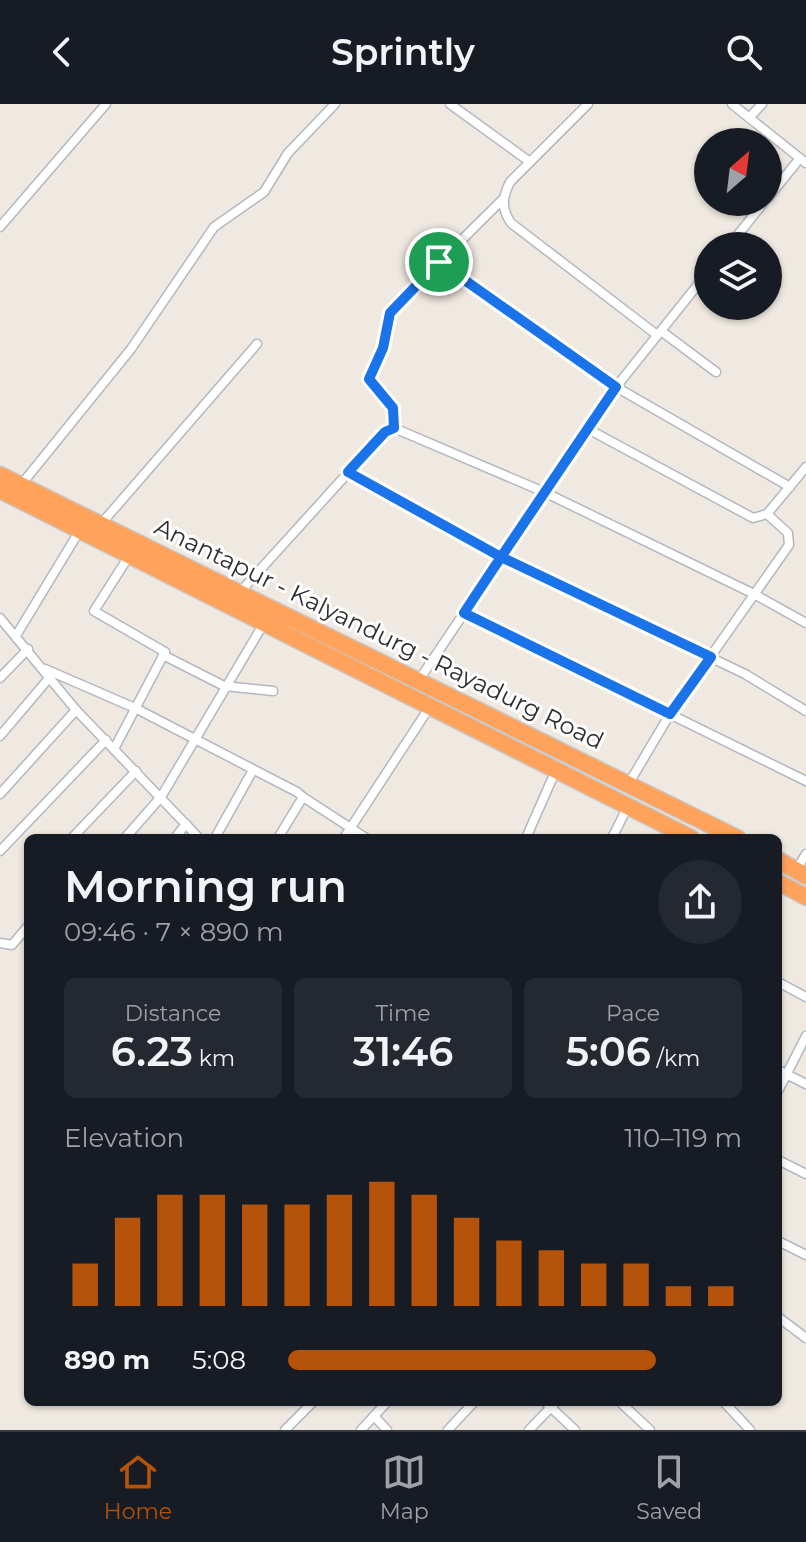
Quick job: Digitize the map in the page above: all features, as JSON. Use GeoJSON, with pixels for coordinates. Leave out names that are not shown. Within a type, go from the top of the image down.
{"type":"FeatureCollection","features":[{"type":"Feature","properties":{"kind":"highway","name":"Anantapur - Kalyandurg - Rayadurg Road"},"geometry":{"type":"LineString","coordinates":[[0,475],[101,524],[234,599],[264,623],[681,834]]}},
{"type":"Feature","properties":{"kind":"highway","name":"Anantapur - Kalyandurg - Rayadurg Road"},"geometry":{"type":"LineString","coordinates":[[0,490],[130,555],[419,680],[729,834]]}},
{"type":"Feature","properties":{"kind":"highway"},"geometry":{"type":"LineString","coordinates":[[782,862],[801,873]]}},
{"type":"Feature","properties":{"kind":"highway"},"geometry":{"type":"LineString","coordinates":[[782,884],[806,897]]}},
{"type":"Feature","properties":{"kind":"street"},"geometry":{"type":"LineString","coordinates":[[0,227],[105,104]]}},
{"type":"Feature","properties":{"kind":"street"},"geometry":{"type":"LineString","coordinates":[[21,485],[131,349],[214,227],[264,192],[288,153],[335,104]]}},
{"type":"Feature","properties":{"kind":"street"},"geometry":{"type":"LineString","coordinates":[[450,104],[530,162]]}},
{"type":"Feature","properties":{"kind":"street"},"geometry":{"type":"LineString","coordinates":[[394,428],[395,412],[371,384],[370,374],[383,348],[390,313],[503,198],[510,182],[588,104]]}},
{"type":"Feature","properties":{"kind":"street"},"geometry":{"type":"LineString","coordinates":[[732,104],[803,160],[782,183]]}},
{"type":"Feature","properties":{"kind":"street"},"geometry":{"type":"LineString","coordinates":[[749,118],[762,104]]}},
{"type":"Feature","properties":{"kind":"street"},"geometry":{"type":"LineString","coordinates":[[503,198],[511,223],[716,372]]}},
{"type":"Feature","properties":{"kind":"street"},"geometry":{"type":"LineString","coordinates":[[740,232],[753,216]]}},
{"type":"Feature","properties":{"kind":"street"},"geometry":{"type":"LineString","coordinates":[[439,262],[616,387],[790,487]]}},
{"type":"Feature","properties":{"kind":"street"},"geometry":{"type":"LineString","coordinates":[[419,680],[616,387],[694,289]]}},
{"type":"Feature","properties":{"kind":"street"},"geometry":{"type":"LineString","coordinates":[[101,524],[257,344]]}},
{"type":"Feature","properties":{"kind":"street"},"geometry":{"type":"LineString","coordinates":[[234,599],[385,432],[394,428],[544,492],[754,594],[806,623]]}},
{"type":"Feature","properties":{"kind":"street"},"geometry":{"type":"LineString","coordinates":[[588,429],[746,516],[758,518],[767,514],[806,467]]}},
{"type":"Feature","properties":{"kind":"street"},"geometry":{"type":"LineString","coordinates":[[348,472],[501,557],[711,657],[806,711]]}},
{"type":"Feature","properties":{"kind":"street"},"geometry":{"type":"LineString","coordinates":[[629,783],[670,714],[790,540],[788,533],[767,514]]}},
{"type":"Feature","properties":{"kind":"street"},"geometry":{"type":"LineString","coordinates":[[17,634],[80,530]]}},
{"type":"Feature","properties":{"kind":"street"},"geometry":{"type":"LineString","coordinates":[[114,749],[165,652],[94,611],[130,555]]}},
{"type":"Feature","properties":{"kind":"street"},"geometry":{"type":"LineString","coordinates":[[464,613],[806,781]]}},
{"type":"Feature","properties":{"kind":"street"},"geometry":{"type":"LineString","coordinates":[[1,620],[17,634],[76,710],[195,834]]}},
{"type":"Feature","properties":{"kind":"street"},"geometry":{"type":"LineString","coordinates":[[129,834],[161,797],[264,623]]}},
{"type":"Feature","properties":{"kind":"street"},"geometry":{"type":"LineString","coordinates":[[0,678],[28,649]]}},
{"type":"Feature","properties":{"kind":"street"},"geometry":{"type":"LineString","coordinates":[[163,655],[224,686],[273,691]]}},
{"type":"Feature","properties":{"kind":"street"},"geometry":{"type":"LineString","coordinates":[[48,673],[135,708],[303,797],[360,834]]}},
{"type":"Feature","properties":{"kind":"street"},"geometry":{"type":"LineString","coordinates":[[0,736],[48,673]]}},
{"type":"Feature","properties":{"kind":"street"},"geometry":{"type":"LineString","coordinates":[[346,834],[429,708]]}},
{"type":"Feature","properties":{"kind":"street"},"geometry":{"type":"LineString","coordinates":[[0,794],[76,710]]}},
{"type":"Feature","properties":{"kind":"street"},"geometry":{"type":"LineString","coordinates":[[0,851],[106,740]]}},
{"type":"Feature","properties":{"kind":"street"},"geometry":{"type":"LineString","coordinates":[[217,834],[253,770]]}},
{"type":"Feature","properties":{"kind":"street"},"geometry":{"type":"LineString","coordinates":[[528,834],[556,770]]}},
{"type":"Feature","properties":{"kind":"street"},"geometry":{"type":"LineString","coordinates":[[76,834],[136,771]]}},
{"type":"Feature","properties":{"kind":"street"},"geometry":{"type":"LineString","coordinates":[[280,834],[303,797]]}},
{"type":"Feature","properties":{"kind":"street"},"geometry":{"type":"LineString","coordinates":[[614,834],[629,806]]}},
{"type":"Feature","properties":{"kind":"street"},"geometry":{"type":"LineString","coordinates":[[178,834],[186,824]]}},
{"type":"Feature","properties":{"kind":"street"},"geometry":{"type":"LineString","coordinates":[[801,873],[806,854]]}},
{"type":"Feature","properties":{"kind":"street"},"geometry":{"type":"LineString","coordinates":[[0,943],[12,945],[24,931]]}},
{"type":"Feature","properties":{"kind":"street"},"geometry":{"type":"LineString","coordinates":[[782,984],[806,997]]}},
{"type":"Feature","properties":{"kind":"street"},"geometry":{"type":"LineString","coordinates":[[806,1036],[782,1072],[806,1084]]}},
{"type":"Feature","properties":{"kind":"street"},"geometry":{"type":"LineString","coordinates":[[782,1162],[806,1174]]}},
{"type":"Feature","properties":{"kind":"street"},"geometry":{"type":"LineString","coordinates":[[782,1243],[806,1255]]}},
{"type":"Feature","properties":{"kind":"street"},"geometry":{"type":"LineString","coordinates":[[782,1320],[806,1338]]}},
{"type":"Feature","properties":{"kind":"street"},"geometry":{"type":"LineString","coordinates":[[285,1430],[309,1406]]}},
{"type":"Feature","properties":{"kind":"street"},"geometry":{"type":"LineString","coordinates":[[361,1430],[383,1406]]}},
{"type":"Feature","properties":{"kind":"street"},"geometry":{"type":"LineString","coordinates":[[448,1430],[470,1406]]}},
{"type":"Feature","properties":{"kind":"street"},"geometry":{"type":"LineString","coordinates":[[529,1430],[549,1406]]}},
{"type":"Feature","properties":{"kind":"street"},"geometry":{"type":"LineString","coordinates":[[553,1406],[575,1430]]}},
{"type":"Feature","properties":{"kind":"street"},"geometry":{"type":"LineString","coordinates":[[624,1406],[650,1430]]}},
{"type":"Feature","properties":{"kind":"street"},"geometry":{"type":"LineString","coordinates":[[728,1406],[750,1430]]}},
{"type":"Feature","properties":{"kind":"street"},"geometry":{"type":"LineString","coordinates":[[374,1416],[387,1430]]}},
{"type":"Feature","properties":{"kind":"route"},"geometry":{"type":"LineString","coordinates":[[439,262],[393,308],[386,321],[383,348],[369,379],[393,408],[394,428],[385,432],[348,472],[501,557],[711,657],[670,714],[464,613],[501,557],[541,497],[616,387],[439,262]]}}]}
